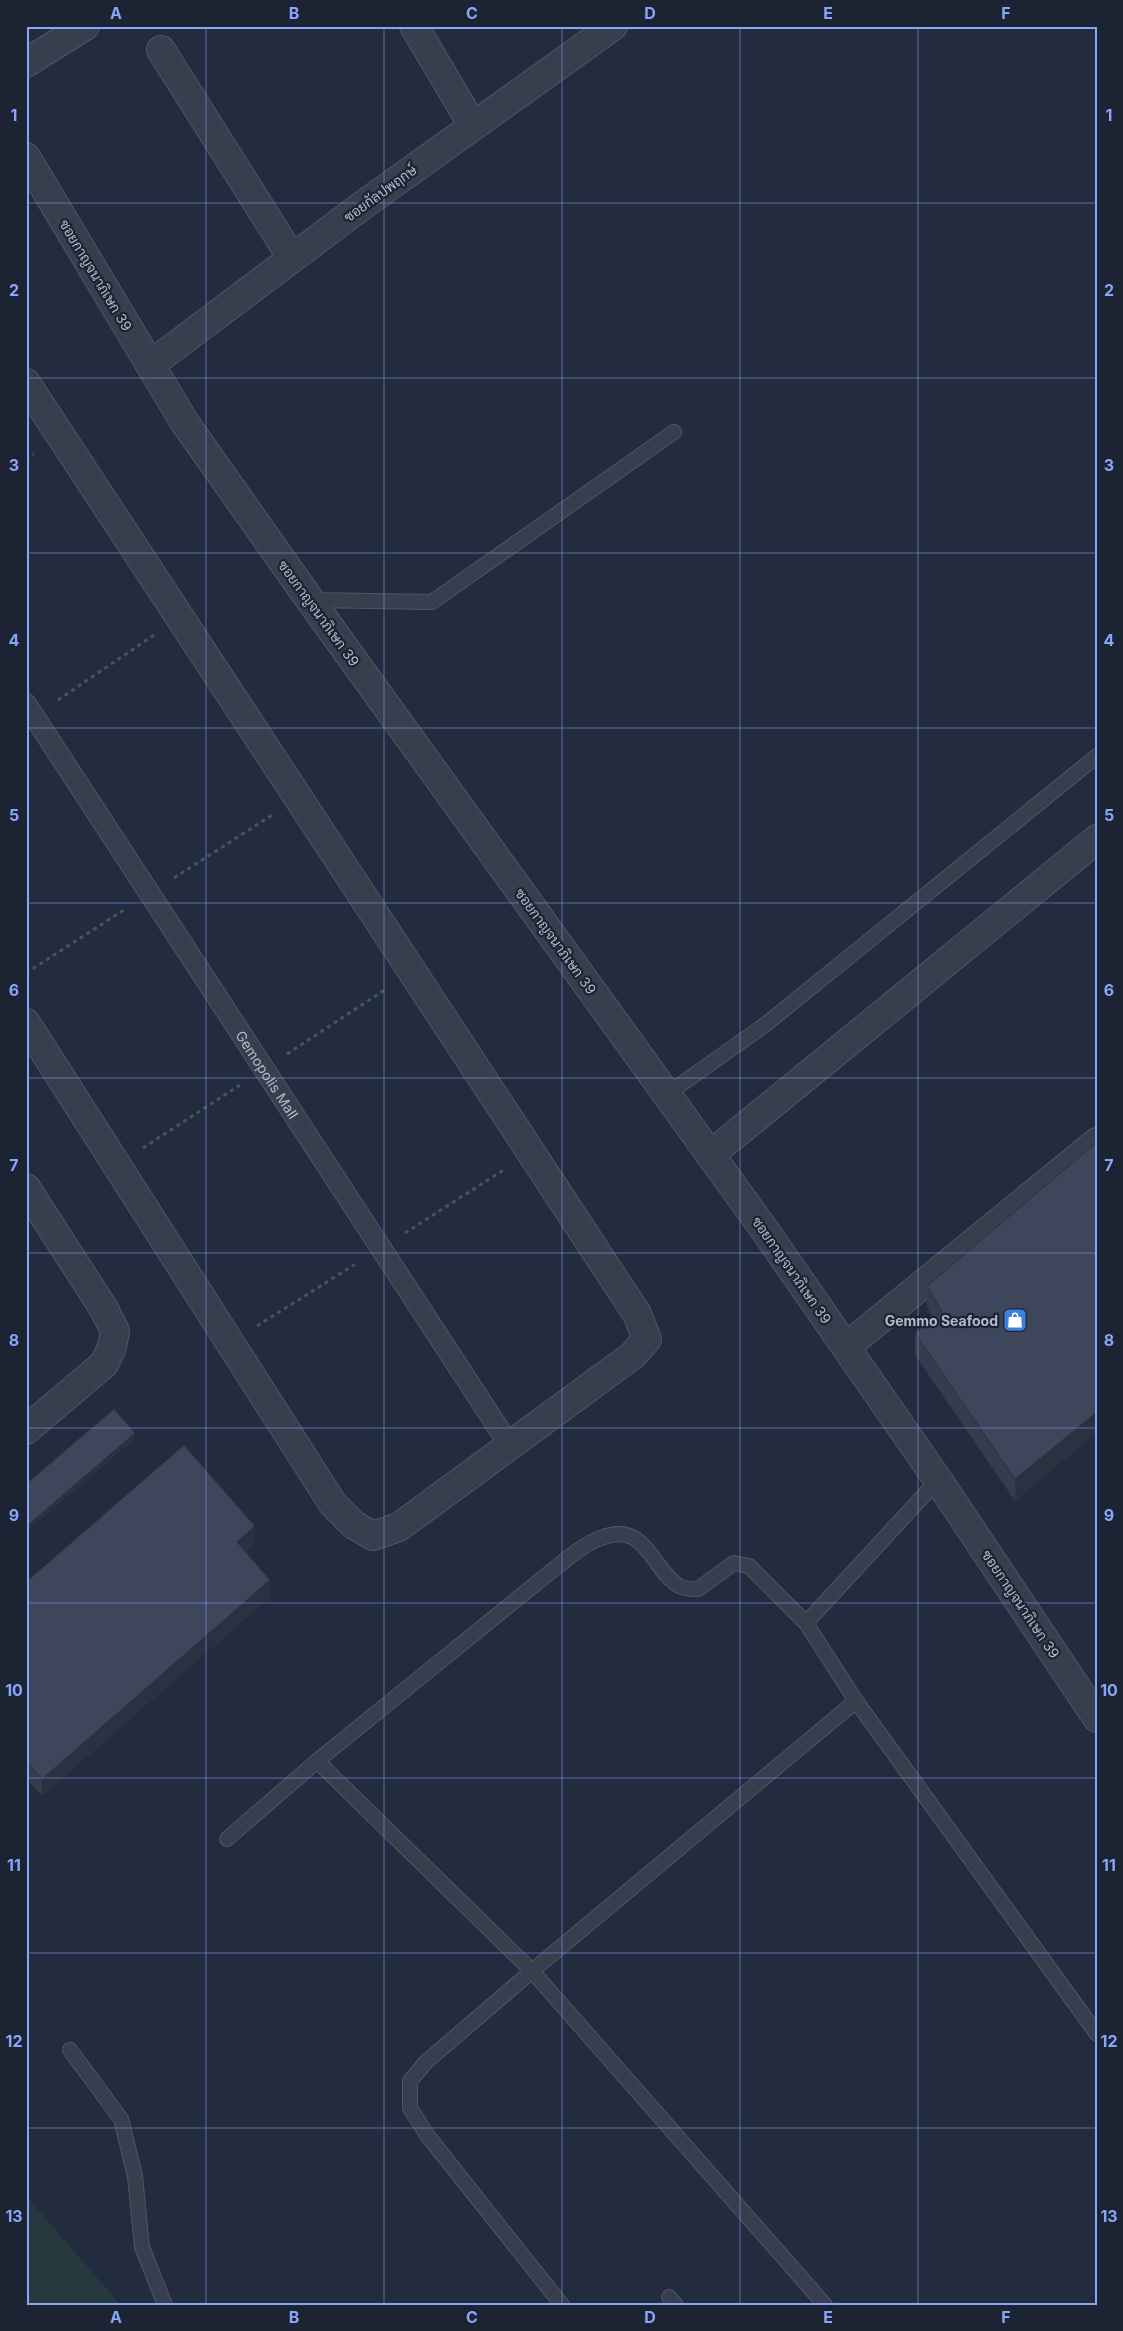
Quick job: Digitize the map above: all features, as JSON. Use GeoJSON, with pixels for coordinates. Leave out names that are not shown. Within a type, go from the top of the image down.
{"type":"FeatureCollection","features":[{"type":"Feature","properties":{"kind":"street"},"geometry":{"type":"LineString","coordinates":[[26,63],[85,26]]}},
{"type":"Feature","properties":{"kind":"street"},"geometry":{"type":"LineString","coordinates":[[414,26],[473,126]]}},
{"type":"Feature","properties":{"kind":"street","name":"ซอยกัลปพฤกษ์"},"geometry":{"type":"LineString","coordinates":[[150,365],[292,258],[613,26]]}},
{"type":"Feature","properties":{"kind":"street"},"geometry":{"type":"LineString","coordinates":[[161,50],[292,258]]}},
{"type":"Feature","properties":{"kind":"street","name":"ซอยกาญจนาภิเษก 39"},"geometry":{"type":"LineString","coordinates":[[26,157],[186,423],[310,600],[846,1347],[938,1480],[1097,1718]]}},
{"type":"Feature","properties":{"kind":"street"},"geometry":{"type":"LineString","coordinates":[[26,383],[631,1306],[647,1339],[633,1355],[399,1527],[373,1536],[354,1525],[333,1504],[26,1023]]}},
{"type":"Feature","properties":{"kind":"street","name":"Gemopolis Mall"},"geometry":{"type":"LineString","coordinates":[[30,710],[510,1446]]}},
{"type":"Feature","properties":{"kind":"street"},"geometry":{"type":"LineString","coordinates":[[710,1155],[1097,839]]}},
{"type":"Feature","properties":{"kind":"street"},"geometry":{"type":"LineString","coordinates":[[846,1347],[1097,1142]]}},
{"type":"Feature","properties":{"kind":"street"},"geometry":{"type":"LineString","coordinates":[[26,1188],[104,1309],[115,1331],[112,1348],[104,1364],[26,1430]]}},
{"type":"Feature","properties":{"kind":"lane"},"geometry":{"type":"LineString","coordinates":[[310,600],[432,602],[674,432]]}},
{"type":"Feature","properties":{"kind":"lane"},"geometry":{"type":"LineString","coordinates":[[666,1095],[766,1024],[1097,756]]}},
{"type":"Feature","properties":{"kind":"lane"},"geometry":{"type":"LineString","coordinates":[[806,1623],[938,1480]]}},
{"type":"Feature","properties":{"kind":"lane"},"geometry":{"type":"LineString","coordinates":[[227,1839],[317,1761],[559,1565],[580,1549],[607,1536],[625,1535],[637,1540],[650,1552],[670,1578],[680,1586],[687,1588],[698,1589],[734,1563],[749,1566],[806,1623],[856,1701],[1097,2034]]}},
{"type":"Feature","properties":{"kind":"lane"},"geometry":{"type":"LineString","coordinates":[[562,2305],[427,2135],[410,2108],[410,2081],[426,2062],[532,1971],[856,1701]]}},
{"type":"Feature","properties":{"kind":"lane"},"geometry":{"type":"LineString","coordinates":[[317,1761],[532,1971],[824,2305]]}},
{"type":"Feature","properties":{"kind":"lane"},"geometry":{"type":"LineString","coordinates":[[70,2050],[121,2119],[135,2176],[142,2247],[165,2305]]}},
{"type":"Feature","properties":{"kind":"path"},"geometry":{"type":"LineString","coordinates":[[30,710],[180,618]]}},
{"type":"Feature","properties":{"kind":"shaded area"},"geometry":{"type":"Polygon","coordinates":[[[26,2196],[121,2305],[26,2305],[26,2196]]]}},
{"type":"Feature","properties":{"kind":"building","name":"Gemmo Seafood"},"geometry":{"type":"Polygon","coordinates":[[[1097,1142],[1097,1412],[1015,1479],[915,1333],[942,1312],[927,1286],[1097,1142]]]}},
{"type":"Feature","properties":{"kind":"building"},"geometry":{"type":"Polygon","coordinates":[[[114,1409],[135,1433],[26,1527],[26,1484],[114,1409]]]}},
{"type":"Feature","properties":{"kind":"building"},"geometry":{"type":"Polygon","coordinates":[[[184,1445],[255,1526],[237,1542],[270,1580],[42,1779],[26,1761],[26,1582],[184,1445]]]}},
{"type":"Feature","properties":{"kind":"place","name":"Gemmo Seafood"},"geometry":{"type":"Point","coordinates":[1015,1320]}}]}
